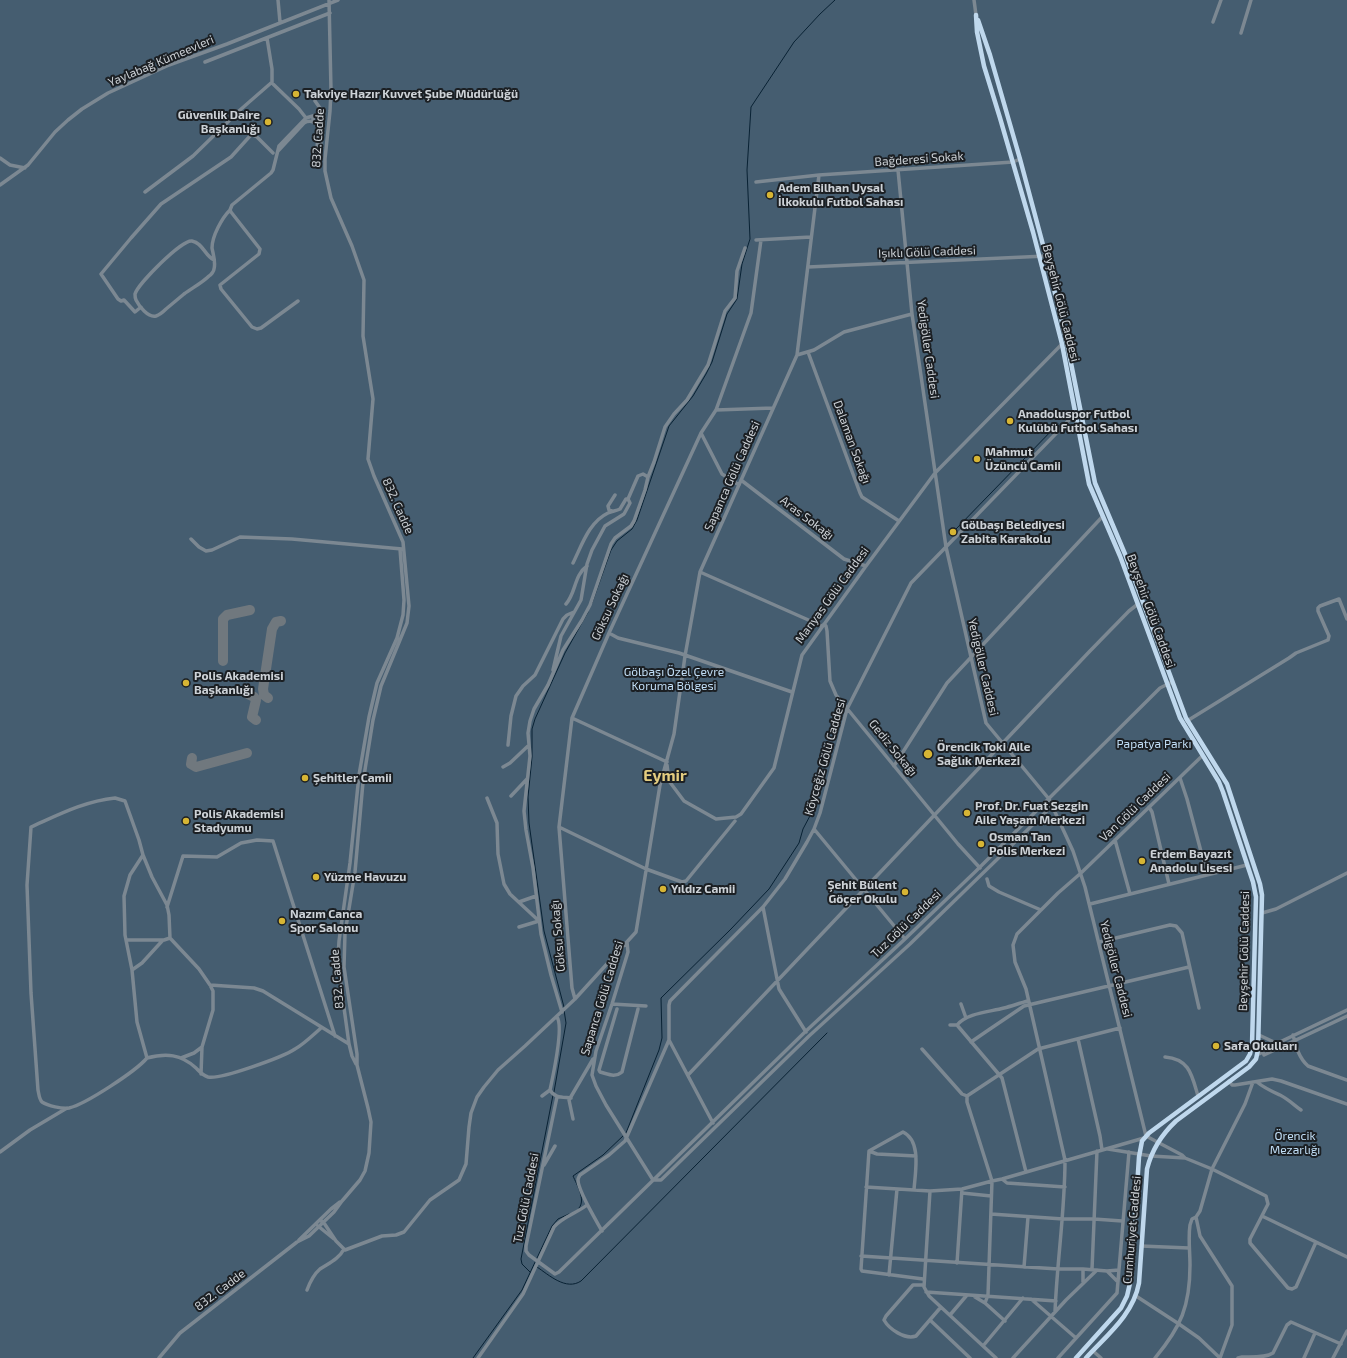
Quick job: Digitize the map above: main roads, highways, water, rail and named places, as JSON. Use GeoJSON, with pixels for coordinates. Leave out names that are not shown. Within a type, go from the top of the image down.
{"type":"FeatureCollection","features":[{"type":"Feature","properties":{"kind":"main road","name":"Beyşehir Gölü Caddesi"},"geometry":{"type":"LineString","coordinates":[[1065,343],[984,66],[977,32],[976,15],[990,55],[1046,256],[1065,343],[1076,409],[1079,417],[1089,484],[1120,556],[1180,718],[1219,782],[1255,889],[1256,914],[1252,1041],[1250,1054]]}},
{"type":"Feature","properties":{"kind":"main road"},"geometry":{"type":"LineString","coordinates":[[1065,343],[1081,408],[1079,417],[1095,483],[1125,554],[1187,721],[1227,784],[1260,884],[1262,913],[1259,1035],[1257,1055],[1250,1054],[1246,1060],[1219,1081],[1223,1086]]}},
{"type":"Feature","properties":{"kind":"main road"},"geometry":{"type":"LineString","coordinates":[[1076,409],[1081,408]]}},
{"type":"Feature","properties":{"kind":"main road"},"geometry":{"type":"LineString","coordinates":[[1205,749],[1202,756],[1209,756]]}},
{"type":"Feature","properties":{"kind":"main road"},"geometry":{"type":"LineString","coordinates":[[1256,897],[1262,897]]}},
{"type":"Feature","properties":{"kind":"main road"},"geometry":{"type":"LineString","coordinates":[[1256,914],[1262,913]]}},
{"type":"Feature","properties":{"kind":"main road","name":"Cumhuriyet Caddesi"},"geometry":{"type":"LineString","coordinates":[[1086,1358],[1126,1314],[1136,1296],[1139,1283],[1147,1169],[1157,1142],[1176,1121],[1252,1063],[1257,1055]]}},
{"type":"Feature","properties":{"kind":"main road"},"geometry":{"type":"LineString","coordinates":[[1231,1072],[1235,1076]]}},
{"type":"Feature","properties":{"kind":"main road","name":"Cumhuriyet Caddesi"},"geometry":{"type":"LineString","coordinates":[[1076,1358],[1121,1308],[1129,1290],[1139,1154],[1140,1147],[1145,1137],[1219,1081]]}},
{"type":"Feature","properties":{"kind":"waterway"},"geometry":{"type":"LineString","coordinates":[[592,603],[611,550],[617,541],[632,529],[637,520],[669,426],[693,396],[706,374],[712,362],[727,314],[737,299],[742,264],[750,239],[747,170],[751,107],[794,42],[835,0]]}},
{"type":"Feature","properties":{"kind":"waterway"},"geometry":{"type":"LineString","coordinates":[[949,530],[956,529],[1058,424]]}},
{"type":"Feature","properties":{"kind":"waterway"},"geometry":{"type":"LineString","coordinates":[[564,1007],[544,931],[529,823],[528,797],[532,757],[532,729],[535,719],[565,653],[588,612]]}},
{"type":"Feature","properties":{"kind":"waterway"},"geometry":{"type":"LineString","coordinates":[[626,1133],[659,1050],[662,1038],[661,998],[769,889],[799,843],[803,829],[812,812]]}},
{"type":"Feature","properties":{"kind":"waterway"},"geometry":{"type":"LineString","coordinates":[[554,1092],[566,1023],[564,1010]]}},
{"type":"Feature","properties":{"kind":"waterway"},"geometry":{"type":"LineString","coordinates":[[537,1267],[552,1278],[564,1283],[575,1284],[581,1281],[827,1033]]}},
{"type":"Feature","properties":{"kind":"waterway"},"geometry":{"type":"LineString","coordinates":[[530,1272],[522,1264],[521,1259],[553,1095]]}},
{"type":"Feature","properties":{"kind":"waterway"},"geometry":{"type":"LineString","coordinates":[[579,1208],[582,1201],[579,1188],[573,1176],[603,1155],[624,1135]]}},
{"type":"Feature","properties":{"kind":"waterway"},"geometry":{"type":"LineString","coordinates":[[473,1358],[522,1290],[552,1226],[558,1219],[569,1214]]}},
{"type":"Feature","properties":{"kind":"place","name":"Takviye Hazır Kuvvet Şube Müdürlüğü"},"geometry":{"type":"Point","coordinates":[296,94]}},
{"type":"Feature","properties":{"kind":"place","name":"Güvenlik Daire Başkanlığı"},"geometry":{"type":"Point","coordinates":[268,122]}},
{"type":"Feature","properties":{"kind":"place","name":"Adem Bilhan Uysal İlkokulu Futbol Sahası"},"geometry":{"type":"Point","coordinates":[770,195]}},
{"type":"Feature","properties":{"kind":"place","name":"Anadoluspor Futbol Kulübü Futbol Sahası"},"geometry":{"type":"Point","coordinates":[1010,421]}},
{"type":"Feature","properties":{"kind":"place","name":"Mahmut Üzüncü Camii"},"geometry":{"type":"Point","coordinates":[977,459]}},
{"type":"Feature","properties":{"kind":"place","name":"Gölbaşı Belediyesi Zabita Karakolu"},"geometry":{"type":"Point","coordinates":[953,532]}},
{"type":"Feature","properties":{"kind":"place","name":"Polis Akademisi Başkanlığı"},"geometry":{"type":"Point","coordinates":[186,683]}},
{"type":"Feature","properties":{"kind":"place","name":"Örencik Toki Aile Sağlık Merkezi"},"geometry":{"type":"Point","coordinates":[928,754]}},
{"type":"Feature","properties":{"kind":"place","name":"Şehitler Camii"},"geometry":{"type":"Point","coordinates":[305,778]}},
{"type":"Feature","properties":{"kind":"place","name":"Prof. Dr. Fuat Sezgin Aile Yaşam Merkezi"},"geometry":{"type":"Point","coordinates":[967,813]}},
{"type":"Feature","properties":{"kind":"place","name":"Polis Akademisi Stadyumu"},"geometry":{"type":"Point","coordinates":[186,821]}},
{"type":"Feature","properties":{"kind":"place","name":"Osman Tan Polis Merkezi"},"geometry":{"type":"Point","coordinates":[981,844]}},
{"type":"Feature","properties":{"kind":"place","name":"Erdem Bayazıt Anadolu Lisesi"},"geometry":{"type":"Point","coordinates":[1142,861]}},
{"type":"Feature","properties":{"kind":"place","name":"Yüzme Havuzu"},"geometry":{"type":"Point","coordinates":[316,877]}},
{"type":"Feature","properties":{"kind":"place","name":"Yıldız Camii"},"geometry":{"type":"Point","coordinates":[663,889]}},
{"type":"Feature","properties":{"kind":"place","name":"Şehit Bülent Göçer Okulu"},"geometry":{"type":"Point","coordinates":[905,892]}},
{"type":"Feature","properties":{"kind":"place","name":"Nazım Canca Spor Salonu"},"geometry":{"type":"Point","coordinates":[282,921]}},
{"type":"Feature","properties":{"kind":"place","name":"Safa Okulları"},"geometry":{"type":"Point","coordinates":[1216,1046]}},
{"type":"Feature","properties":{"kind":"district","name":"Eymir"},"geometry":{"type":"Point","coordinates":[665,776]}},
{"type":"Feature","properties":{"kind":"park label","name":"Gölbaşı Özel Çevre Koruma Bölgesi"},"geometry":{"type":"Point","coordinates":[674,679]}},
{"type":"Feature","properties":{"kind":"park label","name":"Papatya Parkı"},"geometry":{"type":"Point","coordinates":[1154,744]}},
{"type":"Feature","properties":{"kind":"park label","name":"Örencik Mezarlığı"},"geometry":{"type":"Point","coordinates":[1295,1143]}}]}
